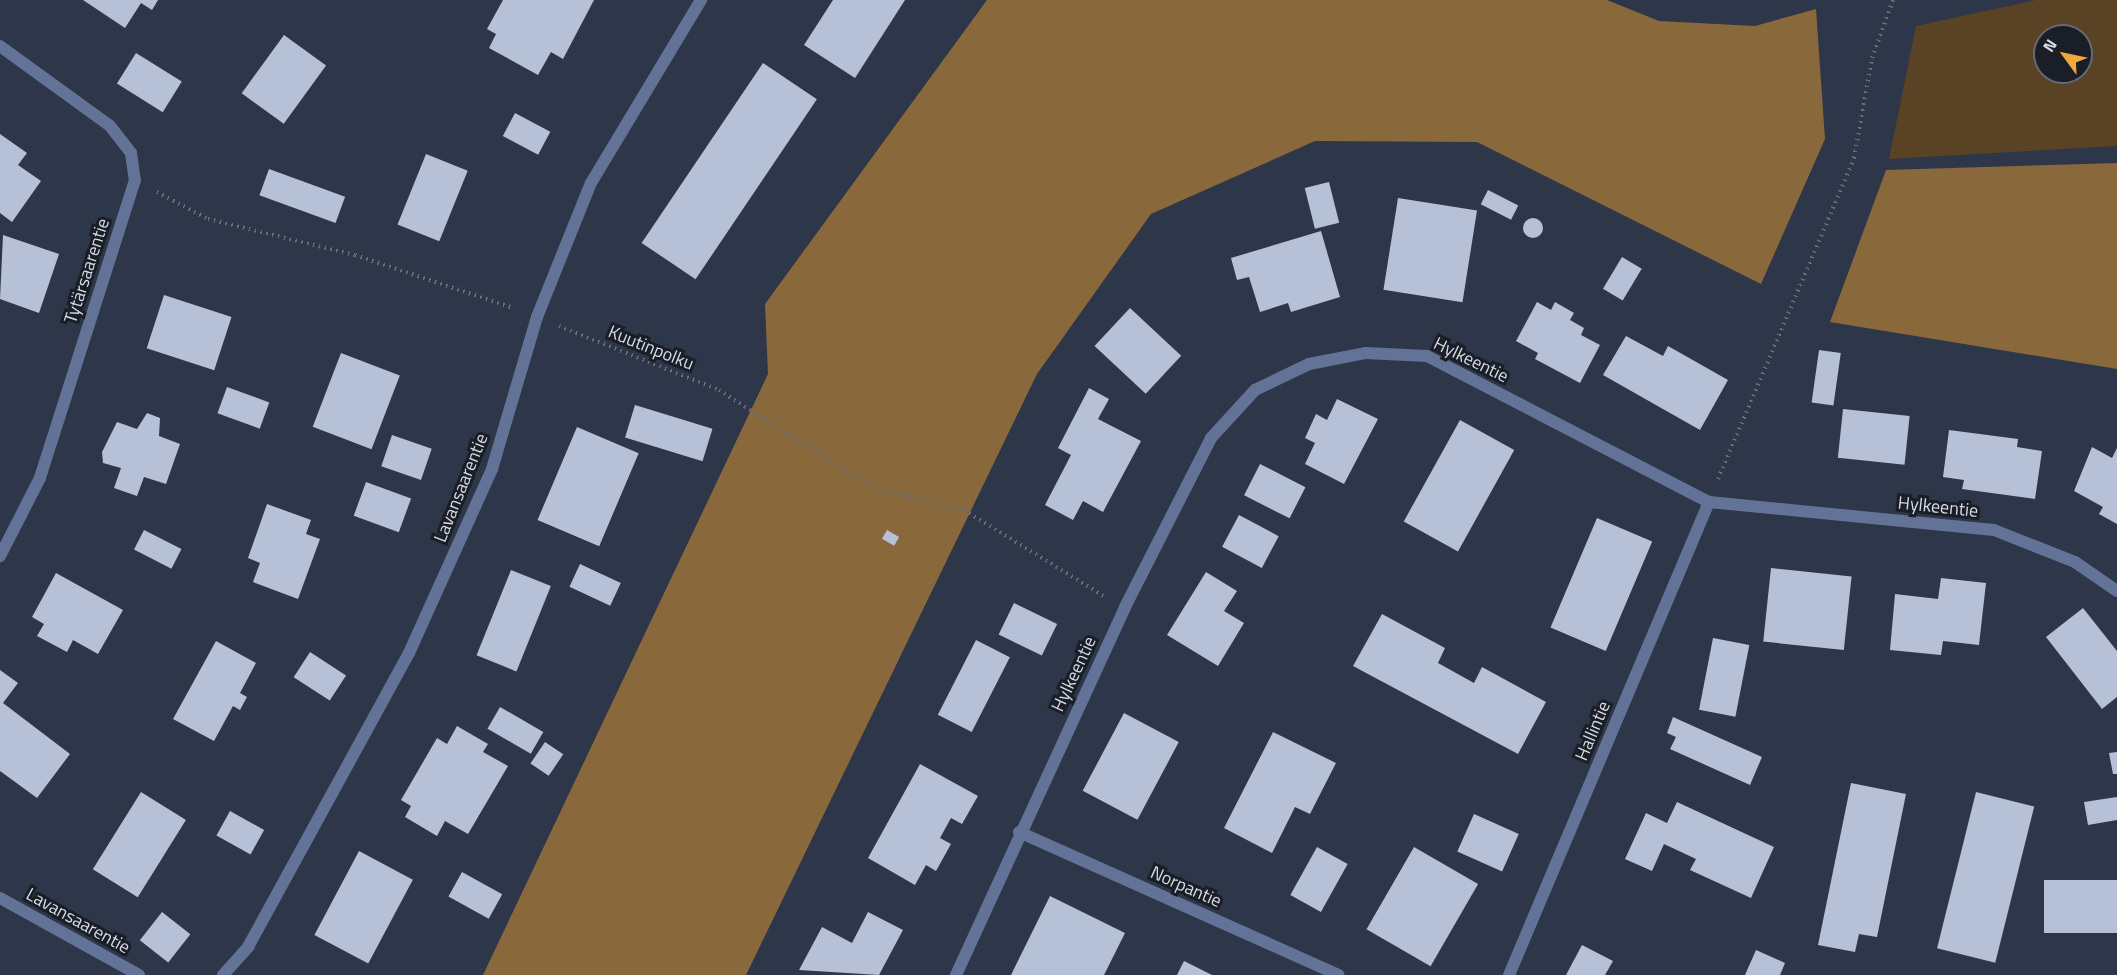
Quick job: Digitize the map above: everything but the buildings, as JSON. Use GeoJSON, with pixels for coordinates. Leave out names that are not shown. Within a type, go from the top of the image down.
{"type":"FeatureCollection","features":[{"type":"Feature","properties":{"kind":"street","name":"Lavansaarentie"},"geometry":{"type":"LineString","coordinates":[[223,975],[248,947],[409,653],[492,469],[537,317],[591,183],[701,0]]}},
{"type":"Feature","properties":{"kind":"street","name":"Tytärsaarentie"},"geometry":{"type":"LineString","coordinates":[[0,46],[110,126],[131,153],[135,180],[40,478],[0,556]]}},
{"type":"Feature","properties":{"kind":"street","name":"Hylkeentie"},"geometry":{"type":"LineString","coordinates":[[956,975],[1019,832],[1125,607],[1211,438],[1255,390],[1309,364],[1365,353],[1427,356],[1709,502],[1994,530],[2075,561],[2117,591]]}},
{"type":"Feature","properties":{"kind":"street","name":"Hallintie"},"geometry":{"type":"LineString","coordinates":[[1509,975],[1709,502]]}},
{"type":"Feature","properties":{"kind":"street","name":"Norpantie"},"geometry":{"type":"LineString","coordinates":[[1019,832],[1338,975]]}},
{"type":"Feature","properties":{"kind":"street","name":"Lavansaarentie"},"geometry":{"type":"LineString","coordinates":[[0,898],[139,975]]}},
{"type":"Feature","properties":{"kind":"path"},"geometry":{"type":"LineString","coordinates":[[1709,502],[1854,158],[1872,58],[1893,0]]}},
{"type":"Feature","properties":{"kind":"path","name":"Kuutinpolku"},"geometry":{"type":"LineString","coordinates":[[135,180],[208,219],[354,255],[537,317],[719,390],[869,486],[964,510],[1015,538],[1071,580],[1125,607]]}},
{"type":"Feature","properties":{"kind":"shaded area"},"geometry":{"type":"Polygon","coordinates":[[[987,0],[1607,0],[1659,21],[1755,26],[1816,9],[1825,139],[1761,284],[1477,142],[1315,141],[1151,214],[1037,374],[746,975],[483,975],[768,374],[765,304],[987,0]]]}},
{"type":"Feature","properties":{"kind":"shaded area"},"geometry":{"type":"Polygon","coordinates":[[[2036,0],[2117,0],[2117,146],[1889,159],[1916,26],[2036,0]]]}},
{"type":"Feature","properties":{"kind":"shaded area"},"geometry":{"type":"Polygon","coordinates":[[[2117,163],[2117,369],[1830,322],[1886,170],[2117,163]]]}}]}
